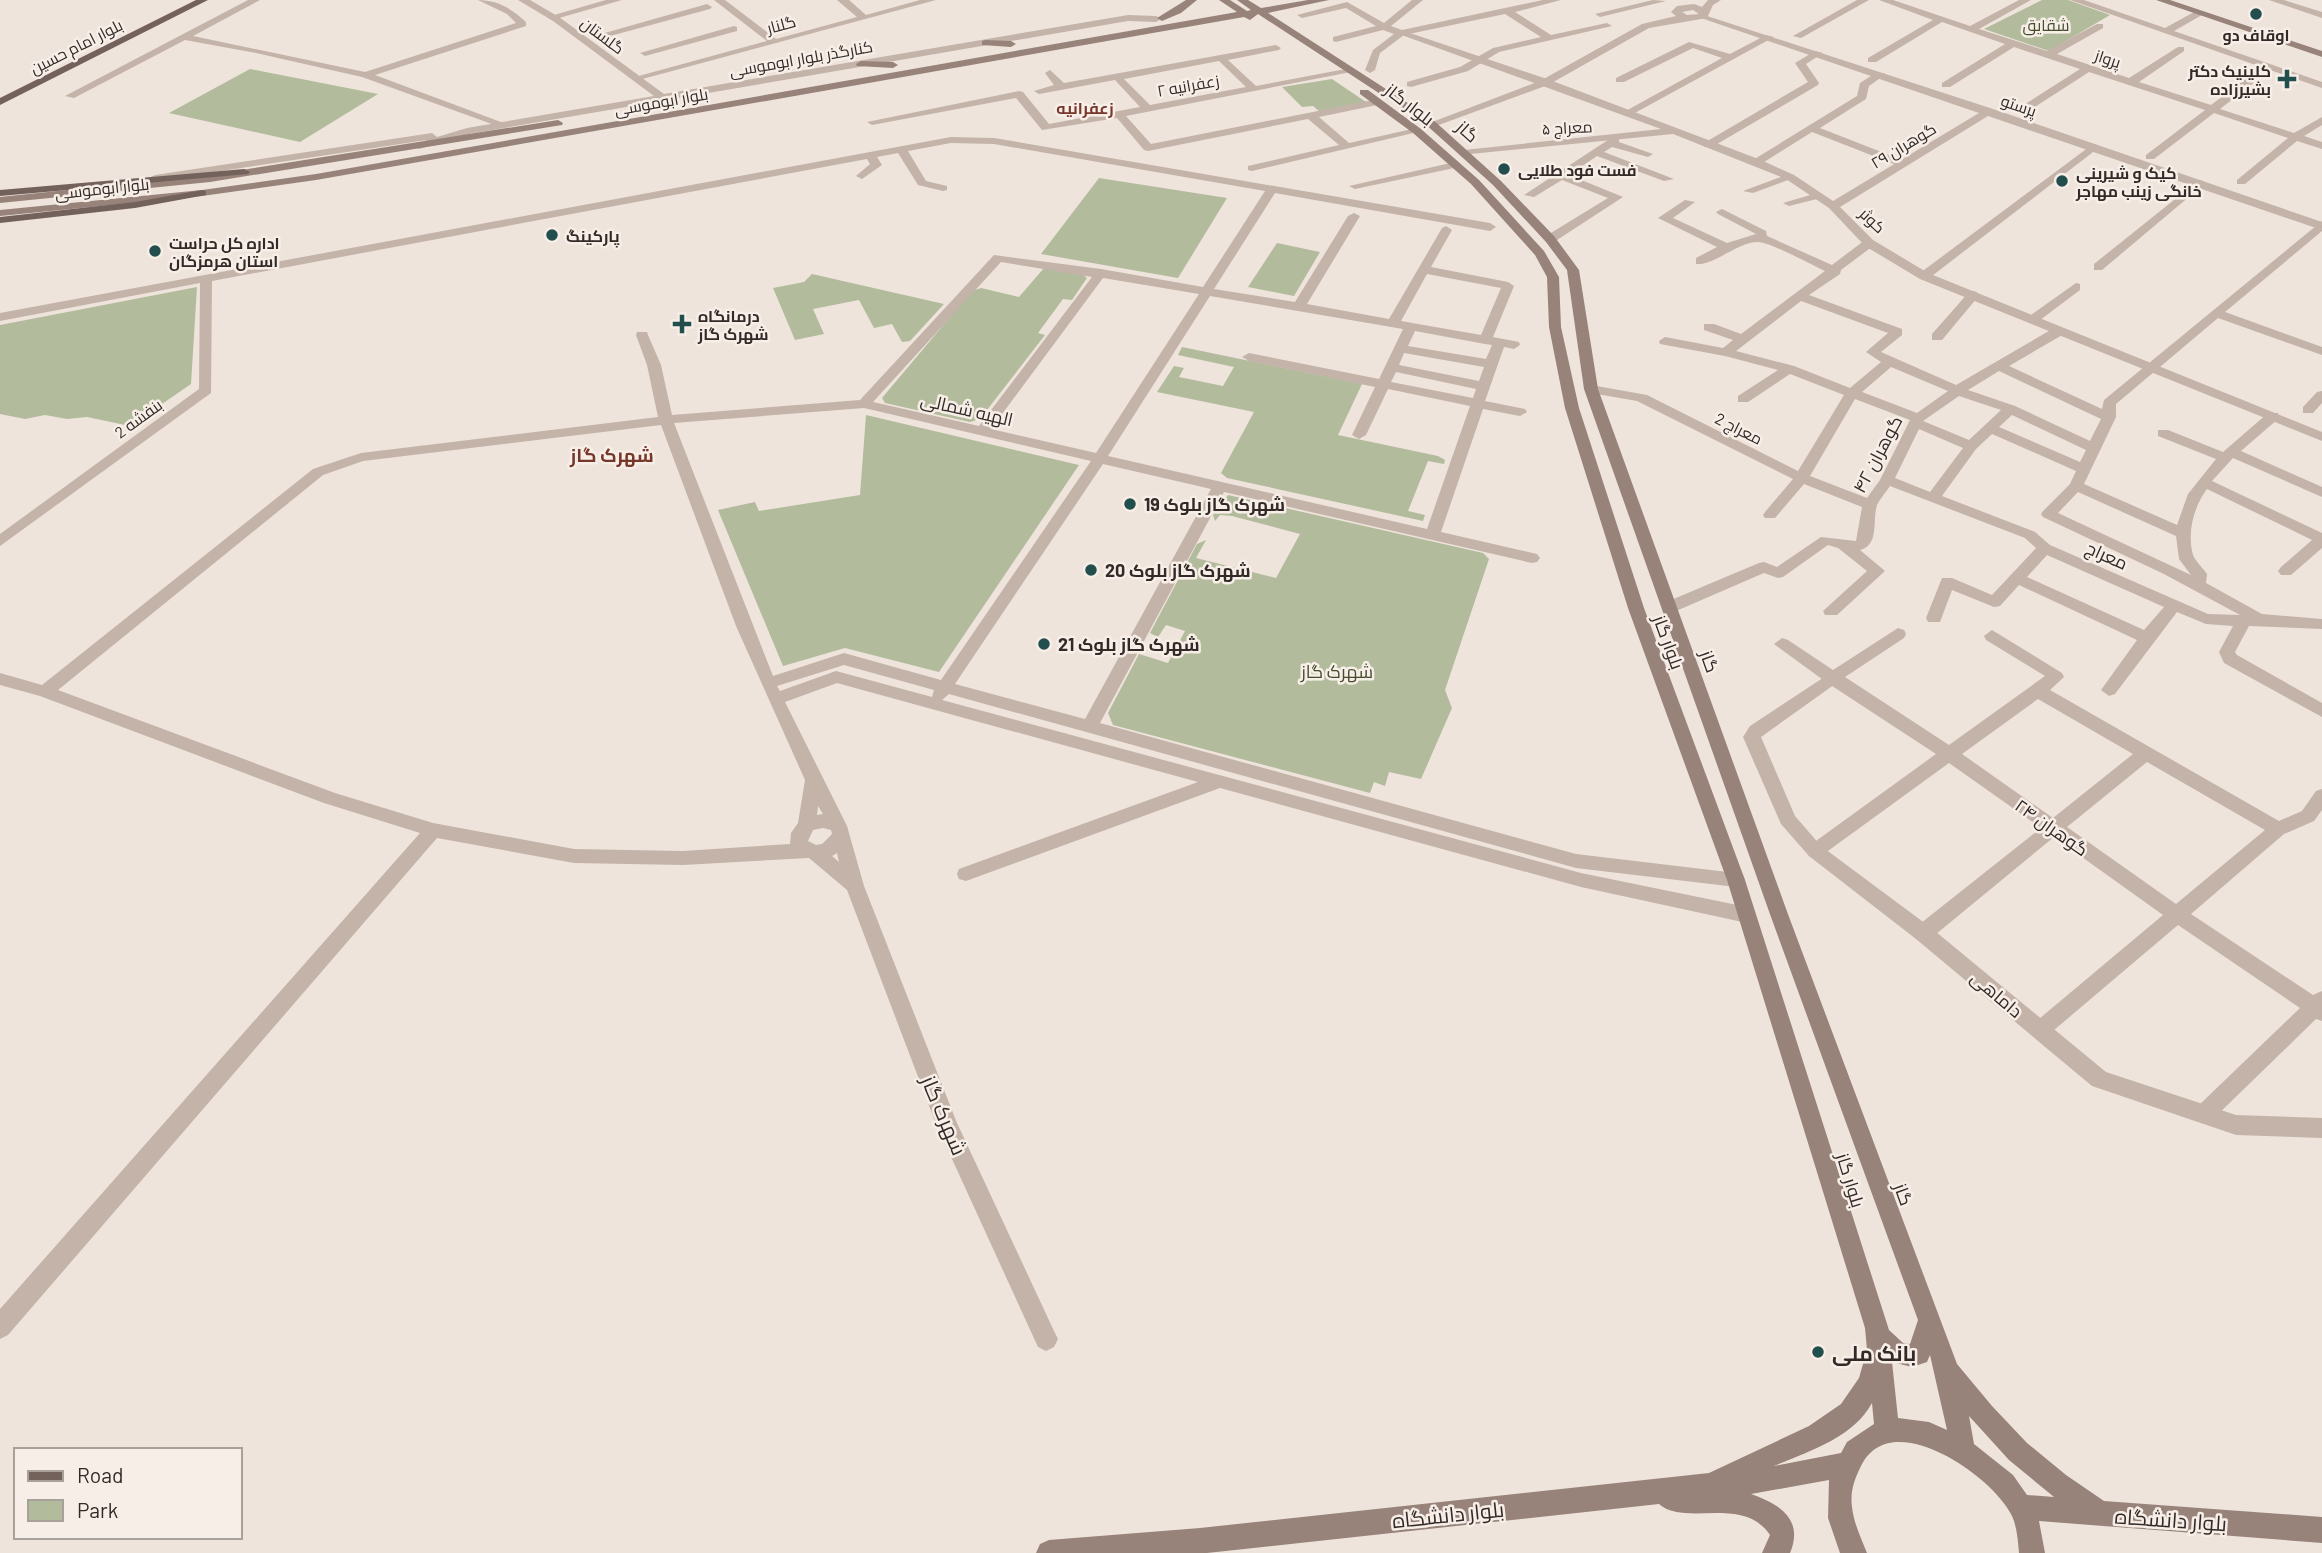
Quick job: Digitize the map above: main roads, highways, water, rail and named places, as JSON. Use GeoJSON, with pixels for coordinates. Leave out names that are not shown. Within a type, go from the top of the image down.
{"type":"FeatureCollection","features":[{"type":"Feature","properties":{"kind":"main road","name":"بلوار امام حسین"},"geometry":{"type":"LineString","coordinates":[[0,90],[181,0]]}},
{"type":"Feature","properties":{"kind":"main road","name":"بلوار امام حسین"},"geometry":{"type":"LineString","coordinates":[[0,102],[203,0]]}},
{"type":"Feature","properties":{"kind":"main road"},"geometry":{"type":"LineString","coordinates":[[1159,18],[1178,11],[1192,0]]}},
{"type":"Feature","properties":{"kind":"main road","name":"بلوار ابوموسی"},"geometry":{"type":"LineString","coordinates":[[0,200],[144,187],[413,148],[1159,18],[1245,5],[1324,0]]}},
{"type":"Feature","properties":{"kind":"main road"},"geometry":{"type":"LineString","coordinates":[[2161,0],[2322,54]]}},
{"type":"Feature","properties":{"kind":"main road"},"geometry":{"type":"LineString","coordinates":[[2177,0],[2322,48]]}},
{"type":"Feature","properties":{"kind":"main road"},"geometry":{"type":"LineString","coordinates":[[1196,23],[1239,23],[1279,36],[1298,12],[1312,2]]}},
{"type":"Feature","properties":{"kind":"main road","name":"بلوار ابوموسی"},"geometry":{"type":"LineString","coordinates":[[0,213],[202,194],[440,156],[1196,23],[1245,5]]}},
{"type":"Feature","properties":{"kind":"main road","name":"گاز"},"geometry":{"type":"LineString","coordinates":[[1245,5],[1279,36],[1344,72],[1424,128],[1460,159],[1497,183],[1550,239],[1573,270],[1591,389],[1780,917],[1930,1318],[1947,1368],[1963,1448]]}},
{"type":"Feature","properties":{"kind":"main road"},"geometry":{"type":"LineString","coordinates":[[985,43],[1011,44]]}},
{"type":"Feature","properties":{"kind":"main road"},"geometry":{"type":"LineString","coordinates":[[861,64],[893,65]]}},
{"type":"Feature","properties":{"kind":"main road","name":"بلوار گاز"},"geometry":{"type":"LineString","coordinates":[[1344,72],[1378,102],[1424,128]]}},
{"type":"Feature","properties":{"kind":"main road","name":"بلوار گاز"},"geometry":{"type":"LineString","coordinates":[[1460,159],[1540,254],[1553,277],[1555,327],[1572,408],[1636,608],[1736,880],[1878,1328],[1887,1432]]}},
{"type":"Feature","properties":{"kind":"main road"},"geometry":{"type":"LineString","coordinates":[[0,193],[244,172]]}},
{"type":"Feature","properties":{"kind":"main road"},"geometry":{"type":"LineString","coordinates":[[0,220],[116,208],[202,194]]}},
{"type":"Feature","properties":{"kind":"main road"},"geometry":{"type":"LineString","coordinates":[[1636,608],[1670,607]]}},
{"type":"Feature","properties":{"kind":"main road"},"geometry":{"type":"LineString","coordinates":[[1877,1334],[1901,1356],[1919,1354],[1930,1318]]}},
{"type":"Feature","properties":{"kind":"main road"},"geometry":{"type":"LineString","coordinates":[[1709,1486],[1762,1459],[1825,1433],[1846,1417],[1863,1398],[1871,1378],[1877,1334]]}},
{"type":"Feature","properties":{"kind":"main road"},"geometry":{"type":"LineString","coordinates":[[1947,1368],[1985,1418],[2028,1463],[2065,1492],[2103,1514]]}},
{"type":"Feature","properties":{"kind":"main road"},"geometry":{"type":"LineString","coordinates":[[1854,1553],[1840,1516],[1839,1488],[1846,1464],[1856,1449],[1870,1439],[1887,1432],[1911,1430],[1937,1436],[1963,1448],[1988,1468],[2021,1507],[2032,1553]]}},
{"type":"Feature","properties":{"kind":"main road","name":"بلوار دانشگاه"},"geometry":{"type":"LineString","coordinates":[[1049,1553],[1200,1547],[1780,1478],[1846,1464]]}},
{"type":"Feature","properties":{"kind":"main road"},"geometry":{"type":"LineString","coordinates":[[1644,1493],[1689,1500],[1750,1503],[1771,1514],[1783,1532],[1782,1544],[1775,1553]]}},
{"type":"Feature","properties":{"kind":"main road","name":"بلوار دانشگاه"},"geometry":{"type":"LineString","coordinates":[[2021,1507],[2322,1530]]}},
{"type":"Feature","properties":{"kind":"place","name":"اوقاف دو"},"geometry":{"type":"Point","coordinates":[2256,14]}},
{"type":"Feature","properties":{"kind":"place","name":"کلینیک دکتر بشیرزاده"},"geometry":{"type":"Point","coordinates":[2287,79]}},
{"type":"Feature","properties":{"kind":"place","name":"فست فود طلایی"},"geometry":{"type":"Point","coordinates":[1504,169]}},
{"type":"Feature","properties":{"kind":"place","name":"کیک و شیرینی خانگی زینب مهاجر"},"geometry":{"type":"Point","coordinates":[2062,181]}},
{"type":"Feature","properties":{"kind":"place","name":"پارکینگ"},"geometry":{"type":"Point","coordinates":[552,235]}},
{"type":"Feature","properties":{"kind":"place","name":"اداره کل حراست استان هرمزگان"},"geometry":{"type":"Point","coordinates":[155,251]}},
{"type":"Feature","properties":{"kind":"place","name":"درمانگاه شهرک گاز"},"geometry":{"type":"Point","coordinates":[682,324]}},
{"type":"Feature","properties":{"kind":"place","name":"شهرک گاز بلوک 19"},"geometry":{"type":"Point","coordinates":[1130,504]}},
{"type":"Feature","properties":{"kind":"place","name":"شهرک گاز بلوک 20"},"geometry":{"type":"Point","coordinates":[1091,570]}},
{"type":"Feature","properties":{"kind":"place","name":"شهرک گاز بلوک 21"},"geometry":{"type":"Point","coordinates":[1044,644]}},
{"type":"Feature","properties":{"kind":"place","name":"بانک ملی"},"geometry":{"type":"Point","coordinates":[1818,1352]}},
{"type":"Feature","properties":{"kind":"district","name":"زعفرانیه"},"geometry":{"type":"Point","coordinates":[1085,107]}},
{"type":"Feature","properties":{"kind":"district","name":"شهرک گاز"},"geometry":{"type":"Point","coordinates":[612,454]}},
{"type":"Feature","properties":{"kind":"park label","name":"شقایق"},"geometry":{"type":"Point","coordinates":[2046,24]}}]}
